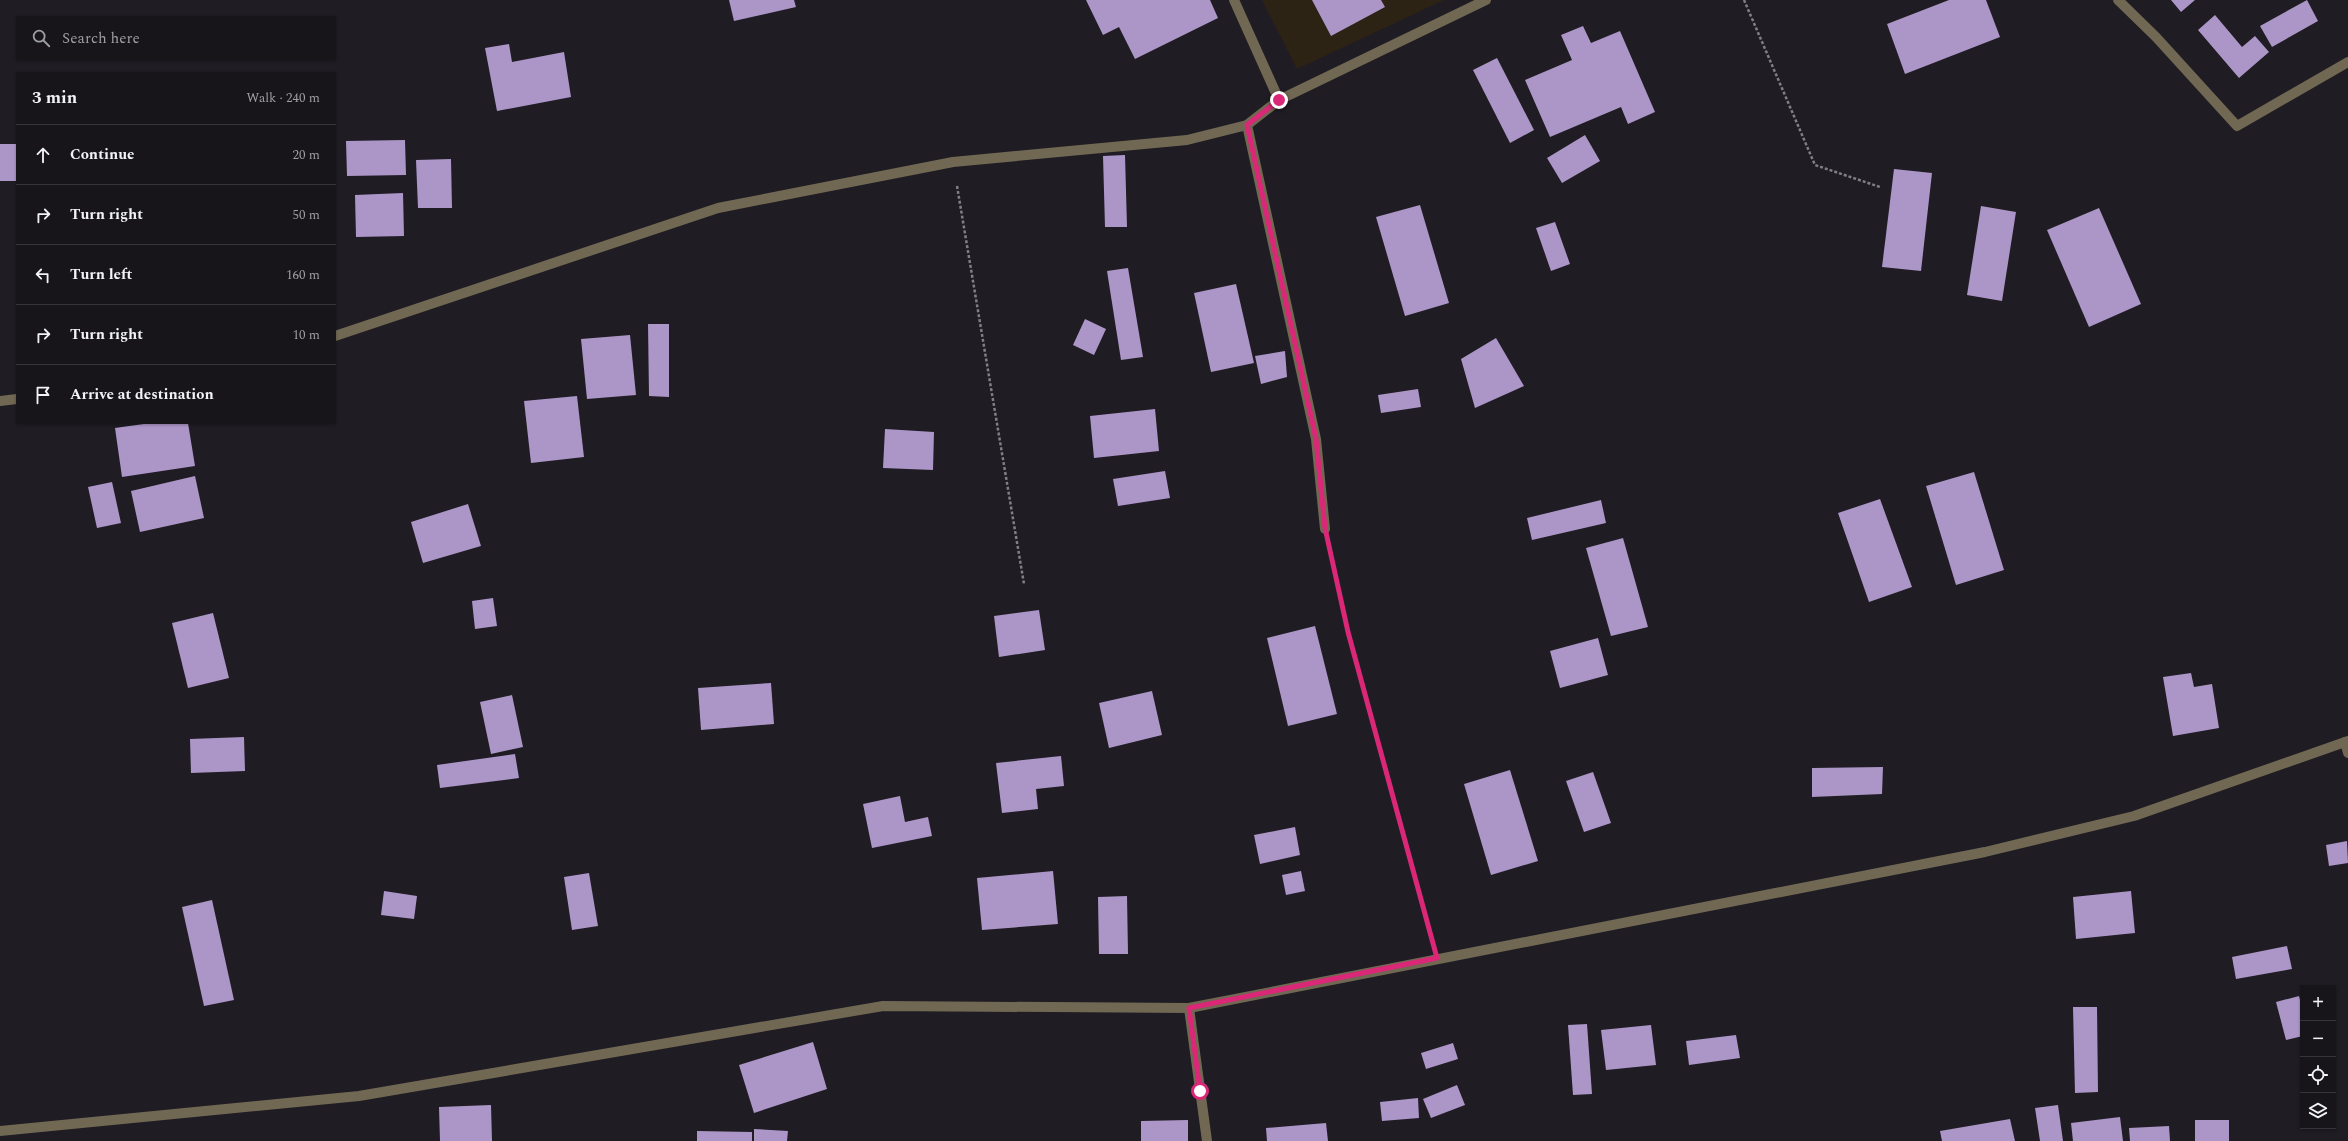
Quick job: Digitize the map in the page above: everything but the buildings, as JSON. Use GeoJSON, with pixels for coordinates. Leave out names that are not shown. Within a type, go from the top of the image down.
{"type":"FeatureCollection","features":[{"type":"Feature","properties":{"kind":"street"},"geometry":{"type":"LineString","coordinates":[[1234,0],[1279,100]]}},
{"type":"Feature","properties":{"kind":"street"},"geometry":{"type":"LineString","coordinates":[[336,336],[718,208],[953,162],[1187,140],[1247,125],[1279,100],[1486,0]]}},
{"type":"Feature","properties":{"kind":"street"},"geometry":{"type":"LineString","coordinates":[[2118,0],[2156,37],[2237,126],[2348,62]]}},
{"type":"Feature","properties":{"kind":"street"},"geometry":{"type":"LineString","coordinates":[[1247,125],[1316,439],[1325,528]]}},
{"type":"Feature","properties":{"kind":"street"},"geometry":{"type":"LineString","coordinates":[[0,401],[16,399]]}},
{"type":"Feature","properties":{"kind":"street"},"geometry":{"type":"LineString","coordinates":[[0,1131],[359,1096],[883,1006],[1189,1008],[1437,958],[1985,852],[2134,816],[2347,742],[2348,753]]}},
{"type":"Feature","properties":{"kind":"street"},"geometry":{"type":"LineString","coordinates":[[1189,1008],[1207,1141]]}},
{"type":"Feature","properties":{"kind":"path"},"geometry":{"type":"LineString","coordinates":[[1744,0],[1815,165],[1880,187]]}},
{"type":"Feature","properties":{"kind":"path"},"geometry":{"type":"LineString","coordinates":[[953,162],[1024,584]]}},
{"type":"Feature","properties":{"kind":"path"},"geometry":{"type":"LineString","coordinates":[[1325,528],[1348,632],[1437,958]]}},
{"type":"Feature","properties":{"kind":"shaded area"},"geometry":{"type":"Polygon","coordinates":[[[1262,0],[1444,0],[1297,69],[1262,0]]]}},
{"type":"Feature","properties":{"kind":"route"},"geometry":{"type":"LineString","coordinates":[[1200,1091],[1189,1008],[1437,958],[1348,632],[1325,528],[1316,439],[1247,125],[1279,100]]}}]}
